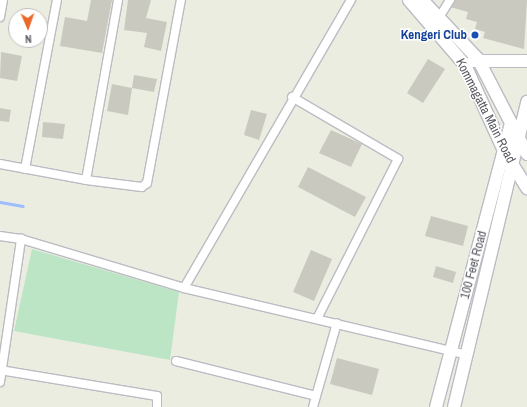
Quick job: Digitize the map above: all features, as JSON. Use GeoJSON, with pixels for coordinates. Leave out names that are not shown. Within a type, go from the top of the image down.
{"type":"FeatureCollection","features":[{"type":"Feature","properties":{"kind":"main road","name":"Kommagatta Main Road"},"geometry":{"type":"LineString","coordinates":[[409,0],[465,65],[504,151],[527,188]]}},
{"type":"Feature","properties":{"kind":"main road","name":"Kommagatta Main Road"},"geometry":{"type":"LineString","coordinates":[[422,0],[440,16],[478,59],[527,154]]}},
{"type":"Feature","properties":{"kind":"main road"},"geometry":{"type":"LineString","coordinates":[[465,65],[478,59],[527,61]]}},
{"type":"Feature","properties":{"kind":"main road","name":"100 Feet Road"},"geometry":{"type":"LineString","coordinates":[[454,407],[527,102]]}},
{"type":"Feature","properties":{"kind":"main road","name":"100 Feet Road"},"geometry":{"type":"LineString","coordinates":[[436,407],[511,123]]}},
{"type":"Feature","properties":{"kind":"street"},"geometry":{"type":"LineString","coordinates":[[0,17],[3,0]]}},
{"type":"Feature","properties":{"kind":"street"},"geometry":{"type":"LineString","coordinates":[[25,169],[57,0]]}},
{"type":"Feature","properties":{"kind":"street"},"geometry":{"type":"LineString","coordinates":[[86,180],[118,0]]}},
{"type":"Feature","properties":{"kind":"street"},"geometry":{"type":"LineString","coordinates":[[0,164],[86,180],[142,187],[146,183],[181,0]]}},
{"type":"Feature","properties":{"kind":"street"},"geometry":{"type":"LineString","coordinates":[[184,288],[292,97],[350,0]]}},
{"type":"Feature","properties":{"kind":"street"},"geometry":{"type":"LineString","coordinates":[[440,16],[450,0]]}},
{"type":"Feature","properties":{"kind":"street"},"geometry":{"type":"LineString","coordinates":[[292,97],[398,159],[318,317]]}},
{"type":"Feature","properties":{"kind":"street"},"geometry":{"type":"LineString","coordinates":[[0,236],[21,239],[184,288],[318,317],[338,324],[467,355]]}},
{"type":"Feature","properties":{"kind":"street"},"geometry":{"type":"LineString","coordinates":[[0,382],[21,239]]}},
{"type":"Feature","properties":{"kind":"street"},"geometry":{"type":"LineString","coordinates":[[313,407],[338,324]]}},
{"type":"Feature","properties":{"kind":"street"},"geometry":{"type":"LineString","coordinates":[[176,360],[316,396]]}},
{"type":"Feature","properties":{"kind":"street"},"geometry":{"type":"LineString","coordinates":[[1,370],[157,396],[157,407]]}},
{"type":"Feature","properties":{"kind":"green space"},"geometry":{"type":"Polygon","coordinates":[[[32,249],[179,292],[170,360],[14,331],[32,249]]]}},
{"type":"Feature","properties":{"kind":"building"},"geometry":{"type":"Polygon","coordinates":[[[91,0],[112,0],[102,53],[60,46],[65,17],[87,21],[91,0]]]}},
{"type":"Feature","properties":{"kind":"building"},"geometry":{"type":"Polygon","coordinates":[[[128,0],[151,0],[146,18],[167,22],[161,51],[144,47],[147,33],[124,30],[128,0]]]}},
{"type":"Feature","properties":{"kind":"building"},"geometry":{"type":"Polygon","coordinates":[[[451,0],[527,0],[524,49],[483,38],[485,32],[475,29],[477,22],[466,19],[468,12],[450,7],[451,0]]]}},
{"type":"Feature","properties":{"kind":"building"},"geometry":{"type":"Polygon","coordinates":[[[1,52],[22,56],[17,81],[0,78],[1,52]]]}},
{"type":"Feature","properties":{"kind":"building"},"geometry":{"type":"Polygon","coordinates":[[[428,59],[445,69],[423,103],[407,93],[428,59]]]}},
{"type":"Feature","properties":{"kind":"building"},"geometry":{"type":"Polygon","coordinates":[[[134,75],[157,79],[154,92],[132,88],[134,75]]]}},
{"type":"Feature","properties":{"kind":"building"},"geometry":{"type":"Polygon","coordinates":[[[112,84],[132,88],[128,115],[107,111],[112,84]]]}},
{"type":"Feature","properties":{"kind":"building"},"geometry":{"type":"Polygon","coordinates":[[[0,108],[11,110],[9,122],[0,121],[0,108]]]}},
{"type":"Feature","properties":{"kind":"building"},"geometry":{"type":"Polygon","coordinates":[[[251,110],[267,114],[259,140],[244,135],[251,110]]]}},
{"type":"Feature","properties":{"kind":"building"},"geometry":{"type":"Polygon","coordinates":[[[43,122],[65,124],[63,139],[42,137],[43,122]]]}},
{"type":"Feature","properties":{"kind":"building"},"geometry":{"type":"Polygon","coordinates":[[[331,130],[362,144],[351,167],[319,153],[331,130]]]}},
{"type":"Feature","properties":{"kind":"building"},"geometry":{"type":"Polygon","coordinates":[[[308,167],[366,197],[355,217],[298,187],[308,167]]]}},
{"type":"Feature","properties":{"kind":"building"},"geometry":{"type":"Polygon","coordinates":[[[431,216],[468,226],[463,246],[425,236],[431,216]]]}},
{"type":"Feature","properties":{"kind":"building"},"geometry":{"type":"Polygon","coordinates":[[[311,250],[332,259],[314,301],[293,292],[311,250]]]}},
{"type":"Feature","properties":{"kind":"building"},"geometry":{"type":"Polygon","coordinates":[[[436,266],[456,272],[453,283],[433,277],[436,266]]]}},
{"type":"Feature","properties":{"kind":"building"},"geometry":{"type":"Polygon","coordinates":[[[337,358],[379,369],[372,395],[330,384],[337,358]]]}},
{"type":"Feature","properties":{"kind":"waterway"},"geometry":{"type":"LineString","coordinates":[[0,202],[23,206]]}},
{"type":"Feature","properties":{"kind":"place","name":"Kengeri Club"},"geometry":{"type":"Point","coordinates":[475,35]}}]}
